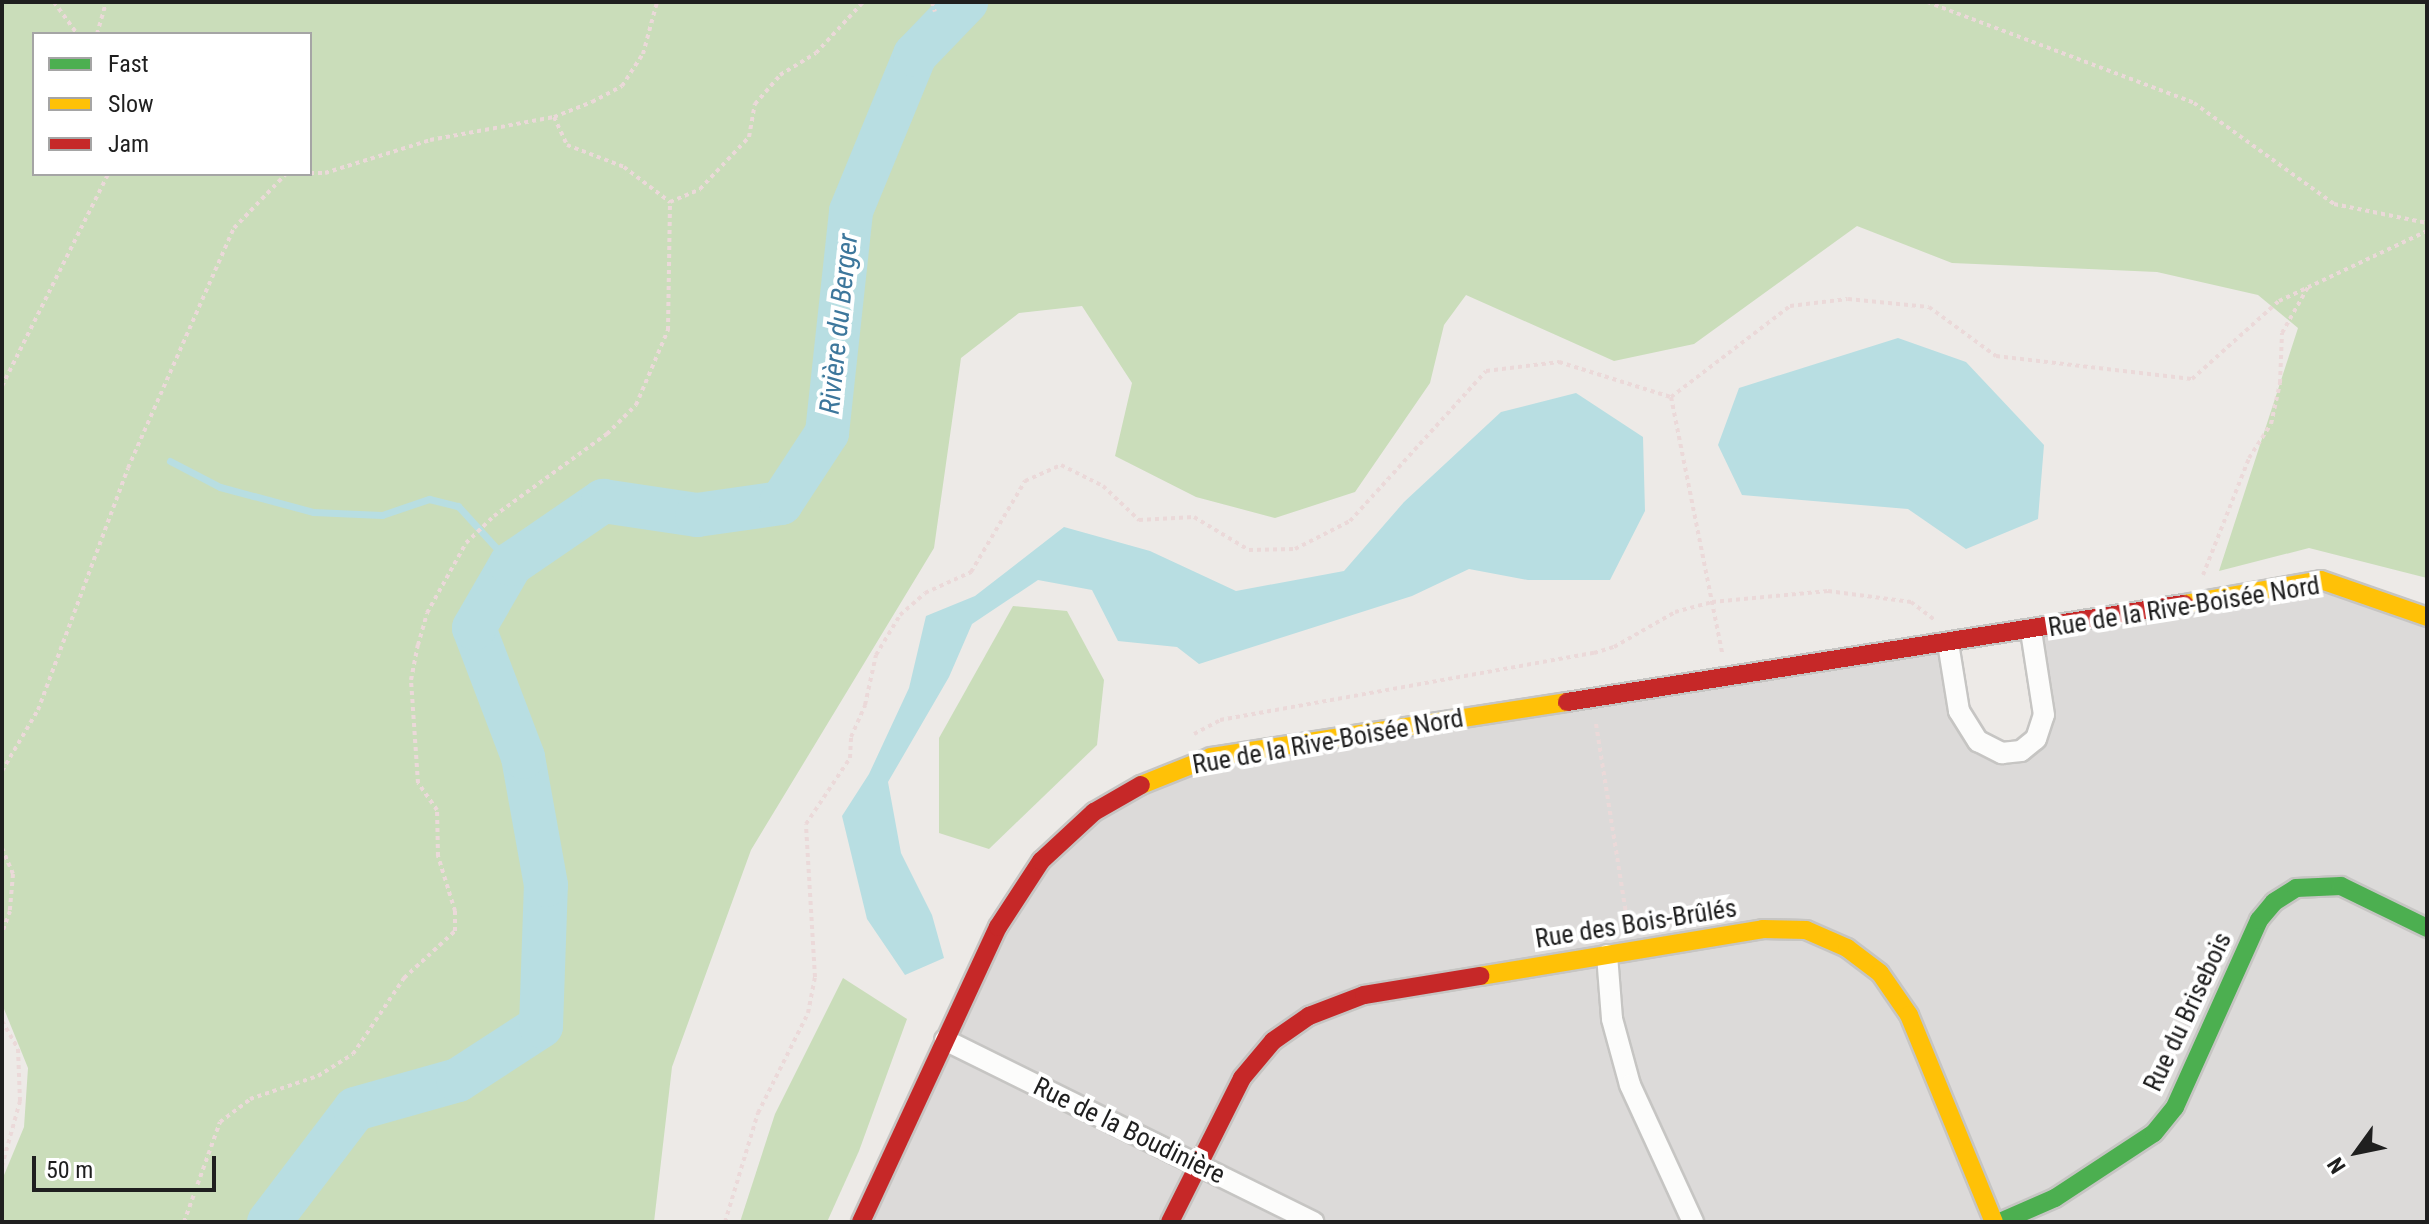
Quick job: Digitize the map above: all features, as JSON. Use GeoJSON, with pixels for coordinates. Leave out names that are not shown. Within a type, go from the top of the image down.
{"type":"FeatureCollection","features":[{"type":"Feature","properties":{"kind":"street","name":"Rue de la Rive-Boisée Nord"},"geometry":{"type":"LineString","coordinates":[[861,1222],[879,1174],[998,927],[1041,861],[1094,812],[1155,777],[1194,763],[2031,631],[2321,580],[2427,617]]}},
{"type":"Feature","properties":{"kind":"street","name":"Rue de la Rive-Boisée Nord"},"geometry":{"type":"LineString","coordinates":[[1946,643],[1959,711],[1978,741],[2002,753],[2021,751],[2036,739],[2044,715],[2031,631]]}},
{"type":"Feature","properties":{"kind":"street","name":"Rue du Brisebois"},"geometry":{"type":"LineString","coordinates":[[1997,1222],[2055,1198],[2154,1133],[2175,1107],[2259,920],[2274,902],[2296,888],[2341,886],[2427,928]]}},
{"type":"Feature","properties":{"kind":"street","name":"Rue des Bois-Brûlés"},"geometry":{"type":"LineString","coordinates":[[1170,1222],[1242,1078],[1273,1041],[1309,1016],[1364,995],[1763,929],[1806,930],[1869,965],[1909,1015],[1997,1222]]}},
{"type":"Feature","properties":{"kind":"street"},"geometry":{"type":"LineString","coordinates":[[1607,955],[1612,1019],[1630,1085],[1693,1222]]}},
{"type":"Feature","properties":{"kind":"street","name":"Rue de la Boudinière"},"geometry":{"type":"LineString","coordinates":[[945,1040],[1313,1222]]}},
{"type":"Feature","properties":{"kind":"path"},"geometry":{"type":"LineString","coordinates":[[54,2],[76,32]]}},
{"type":"Feature","properties":{"kind":"path"},"geometry":{"type":"LineString","coordinates":[[98,32],[106,2]]}},
{"type":"Feature","properties":{"kind":"path"},"geometry":{"type":"LineString","coordinates":[[312,173],[325,173],[430,140],[554,117],[622,86],[643,54],[657,2]]}},
{"type":"Feature","properties":{"kind":"path"},"geometry":{"type":"LineString","coordinates":[[670,202],[700,189],[717,172],[749,137],[755,104],[780,75],[816,53],[863,2]]}},
{"type":"Feature","properties":{"kind":"path"},"geometry":{"type":"LineString","coordinates":[[932,2],[935,12]]}},
{"type":"Feature","properties":{"kind":"path"},"geometry":{"type":"LineString","coordinates":[[1927,2],[2194,103],[2334,204],[2427,223]]}},
{"type":"Feature","properties":{"kind":"path"},"geometry":{"type":"LineString","coordinates":[[554,117],[567,145],[624,167],[670,202]]}},
{"type":"Feature","properties":{"kind":"path"},"geometry":{"type":"LineString","coordinates":[[2,386],[107,176]]}},
{"type":"Feature","properties":{"kind":"path"},"geometry":{"type":"LineString","coordinates":[[2,771],[38,710],[128,468],[234,228],[284,176]]}},
{"type":"Feature","properties":{"kind":"path"},"geometry":{"type":"LineString","coordinates":[[184,1222],[220,1122],[250,1099],[318,1076],[353,1054],[404,978],[455,931],[455,911],[438,856],[437,810],[418,783],[411,680],[427,613],[466,543],[494,516],[554,477],[636,405],[668,330],[670,202]]}},
{"type":"Feature","properties":{"kind":"path"},"geometry":{"type":"LineString","coordinates":[[1671,397],[1790,306],[1848,299],[1929,307],[1996,356],[2192,379],[2279,301],[2427,231]]}},
{"type":"Feature","properties":{"kind":"path"},"geometry":{"type":"LineString","coordinates":[[2193,604],[2249,458],[2271,424],[2280,383],[2282,333],[2308,286]]}},
{"type":"Feature","properties":{"kind":"path"},"geometry":{"type":"LineString","coordinates":[[725,1222],[758,1113],[808,1013],[815,977],[806,824],[850,758],[851,737],[865,705],[876,655],[900,615],[925,593],[971,572],[989,535],[1025,481],[1061,465],[1103,486],[1139,520],[1194,517],[1249,550],[1295,549],[1350,521],[1486,371],[1559,362],[1671,397]]}},
{"type":"Feature","properties":{"kind":"path"},"geometry":{"type":"LineString","coordinates":[[1671,397],[1727,677]]}},
{"type":"Feature","properties":{"kind":"path"},"geometry":{"type":"LineString","coordinates":[[1194,763],[1190,740],[1198,728],[1220,720],[1594,653],[1614,647],[1675,612],[1712,602],[1828,591],[1879,595],[1911,602],[1929,613],[1943,630],[1946,643]]}},
{"type":"Feature","properties":{"kind":"path"},"geometry":{"type":"LineString","coordinates":[[1592,698],[1633,951]]}},
{"type":"Feature","properties":{"kind":"path"},"geometry":{"type":"LineString","coordinates":[[2,848],[13,874],[10,911],[2,933]]}},
{"type":"Feature","properties":{"kind":"path"},"geometry":{"type":"LineString","coordinates":[[2,1021],[18,1049],[20,1101],[2,1166]]}},
{"type":"Feature","properties":{"kind":"shaded area"},"geometry":{"type":"Polygon","coordinates":[[[2321,580],[2427,617],[2427,1222],[861,1222],[1041,861],[1155,777],[1948,643],[1959,711],[2002,753],[2036,739],[2031,631],[2321,580]]]}},
{"type":"Feature","properties":{"kind":"green space"},"geometry":{"type":"Polygon","coordinates":[[[2,2],[2427,2],[2427,578],[2309,548],[2219,571],[2298,328],[2258,295],[2157,272],[1952,263],[1857,226],[1694,344],[1614,361],[1466,295],[1444,325],[1430,383],[1355,492],[1275,518],[1196,497],[1115,456],[1132,383],[1082,306],[1019,313],[961,358],[934,548],[751,850],[672,1067],[654,1222],[2,1222],[2,1180],[24,1127],[28,1068],[2,1004],[2,2]]]}},
{"type":"Feature","properties":{"kind":"green space"},"geometry":{"type":"Polygon","coordinates":[[[1013,606],[1067,611],[1104,680],[1097,745],[989,849],[939,833],[939,738],[1013,606]]]}},
{"type":"Feature","properties":{"kind":"green space"},"geometry":{"type":"Polygon","coordinates":[[[843,978],[907,1019],[859,1151],[827,1222],[740,1222],[775,1114],[843,978]]]}},
{"type":"Feature","properties":{"kind":"water"},"geometry":{"type":"Polygon","coordinates":[[[1898,338],[1966,362],[2044,445],[2038,519],[1966,549],[1908,509],[1742,495],[1718,445],[1739,388],[1898,338]]]}},
{"type":"Feature","properties":{"kind":"water"},"geometry":{"type":"Polygon","coordinates":[[[1576,393],[1643,437],[1645,511],[1610,580],[1528,580],[1469,569],[1412,596],[1199,664],[1177,647],[1118,641],[1092,590],[1038,580],[972,624],[949,677],[888,782],[901,853],[932,915],[944,958],[905,975],[867,919],[842,816],[869,774],[909,688],[926,616],[975,596],[1064,527],[1150,551],[1236,591],[1344,571],[1404,502],[1501,412],[1576,393]]]}},
{"type":"Feature","properties":{"kind":"waterway","name":"Rivière du Berger"},"geometry":{"type":"LineString","coordinates":[[269,1222],[355,1109],[458,1080],[541,1026],[546,885],[523,757],[474,628],[511,564],[603,501],[697,515],[781,503],[827,433],[851,211],[915,55],[966,2]]}},
{"type":"Feature","properties":{"kind":"waterway"},"geometry":{"type":"LineString","coordinates":[[170,461],[220,487],[313,512],[382,515],[429,499],[458,506],[511,564]]}},
{"type":"Feature","properties":{"kind":"traffic: fast"},"geometry":{"type":"LineString","coordinates":[[2000,1222],[2055,1198],[2154,1133],[2175,1107],[2259,920],[2274,902],[2296,888],[2341,886],[2427,928]]}},
{"type":"Feature","properties":{"kind":"traffic: slow"},"geometry":{"type":"LineString","coordinates":[[2184,604],[2321,580],[2427,617]]}},
{"type":"Feature","properties":{"kind":"traffic: slow"},"geometry":{"type":"LineString","coordinates":[[1141,785],[1211,757],[1567,702]]}},
{"type":"Feature","properties":{"kind":"traffic: slow"},"geometry":{"type":"LineString","coordinates":[[1480,976],[1763,929],[1806,930],[1847,948],[1880,973],[1909,1015],[1994,1222]]}},
{"type":"Feature","properties":{"kind":"traffic: jam"},"geometry":{"type":"LineString","coordinates":[[1567,702],[2184,604]]}},
{"type":"Feature","properties":{"kind":"traffic: jam"},"geometry":{"type":"LineString","coordinates":[[861,1222],[998,927],[1041,861],[1094,812],[1141,785]]}},
{"type":"Feature","properties":{"kind":"traffic: jam"},"geometry":{"type":"LineString","coordinates":[[1170,1222],[1242,1078],[1273,1041],[1309,1016],[1364,995],[1480,976]]}}]}
